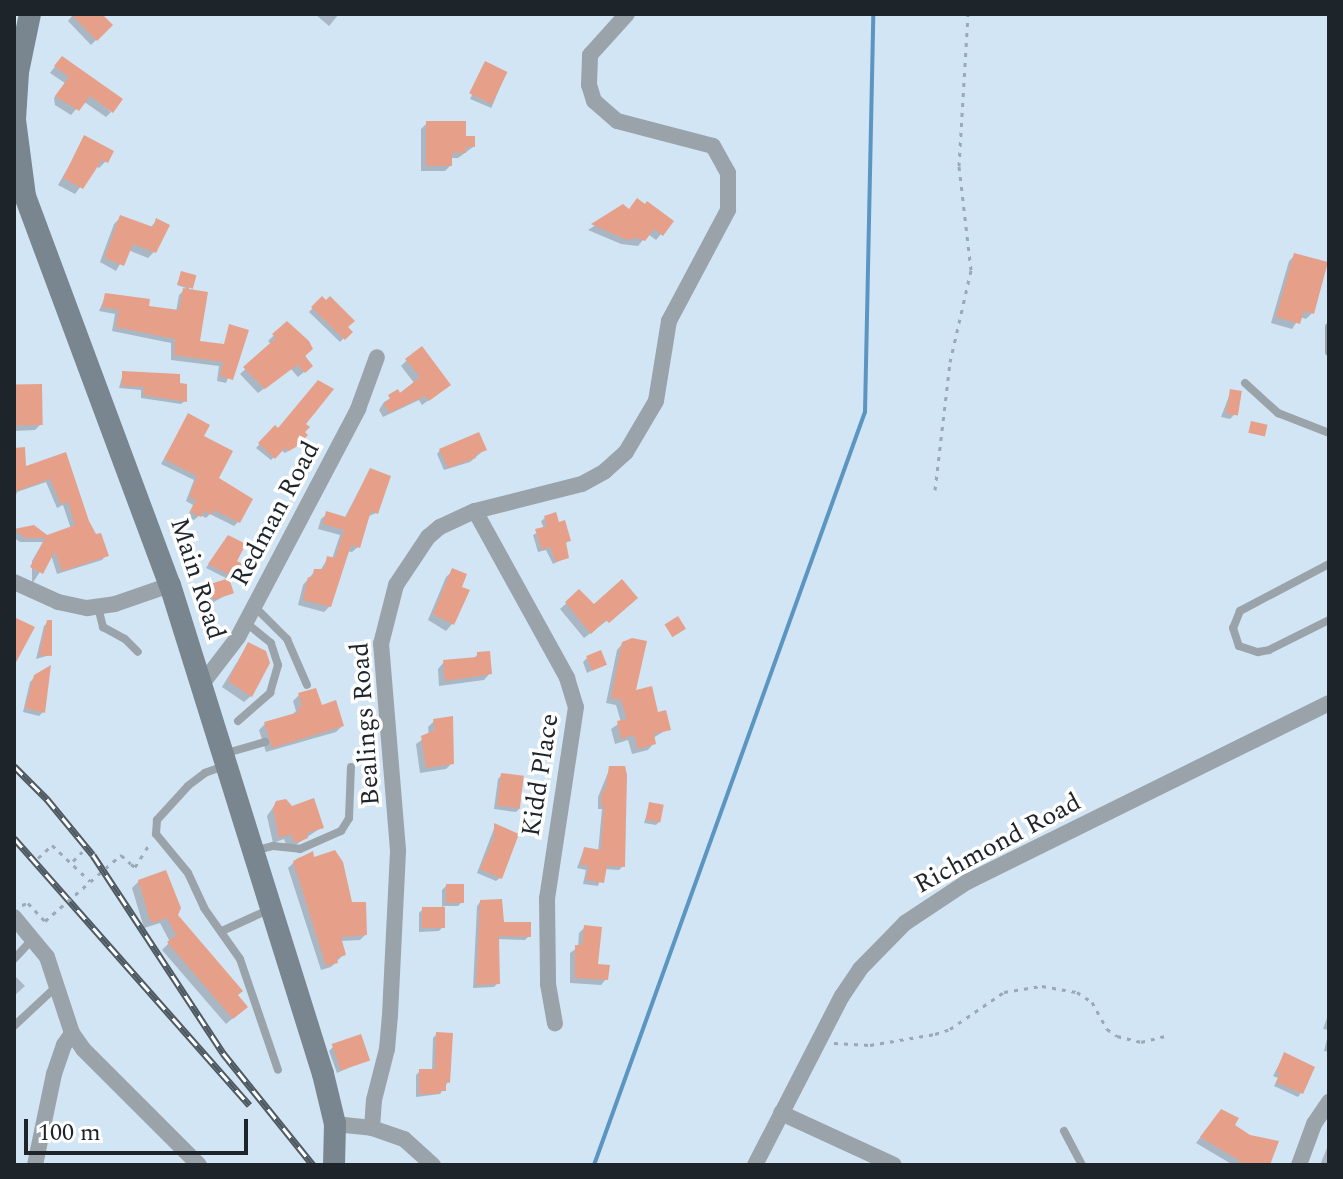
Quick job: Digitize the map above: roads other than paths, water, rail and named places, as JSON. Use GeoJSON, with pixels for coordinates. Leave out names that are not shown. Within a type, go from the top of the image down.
{"type":"FeatureCollection","features":[{"type":"Feature","properties":{"kind":"main road","name":"Main Road"},"geometry":{"type":"LineString","coordinates":[[30,14],[18,72],[15,120],[20,198],[170,585],[251,852],[323,1074],[335,1124],[334,1165]]}},
{"type":"Feature","properties":{"kind":"street","name":"Bealings Road"},"geometry":{"type":"LineString","coordinates":[[372,1128],[374,1100],[388,1038],[398,850],[382,669],[384,622],[396,585],[428,537],[440,527],[475,511],[582,484],[605,471],[626,452],[656,401],[669,321],[728,210],[728,173],[713,146],[617,121],[594,101],[589,85],[590,55],[627,14]]}},
{"type":"Feature","properties":{"kind":"street","name":"Redman Road"},"geometry":{"type":"LineString","coordinates":[[202,684],[227,654],[245,623],[358,409],[377,357]]}},
{"type":"Feature","properties":{"kind":"street","name":"Kidd Place"},"geometry":{"type":"LineString","coordinates":[[475,511],[567,678],[576,707],[547,898],[548,984],[555,1023]]}},
{"type":"Feature","properties":{"kind":"street"},"geometry":{"type":"LineString","coordinates":[[14,582],[58,602],[98,607],[170,585]]}},
{"type":"Feature","properties":{"kind":"street","name":"Richmond Road"},"geometry":{"type":"LineString","coordinates":[[755,1165],[816,1042],[860,969],[905,923],[934,902],[1329,703]]}},
{"type":"Feature","properties":{"kind":"street"},"geometry":{"type":"LineString","coordinates":[[14,917],[47,957],[59,984],[72,1033],[92,1060],[199,1165]]}},
{"type":"Feature","properties":{"kind":"street"},"geometry":{"type":"LineString","coordinates":[[35,1165],[54,1074],[72,1033]]}},
{"type":"Feature","properties":{"kind":"street"},"geometry":{"type":"LineString","coordinates":[[1299,1165],[1314,1124],[1329,1102]]}},
{"type":"Feature","properties":{"kind":"street"},"geometry":{"type":"LineString","coordinates":[[781,1113],[894,1165]]}},
{"type":"Feature","properties":{"kind":"street"},"geometry":{"type":"LineString","coordinates":[[335,1124],[372,1128],[404,1139],[433,1165]]}},
{"type":"Feature","properties":{"kind":"lane"},"geometry":{"type":"LineString","coordinates":[[1329,327],[1329,352]]}},
{"type":"Feature","properties":{"kind":"lane"},"geometry":{"type":"LineString","coordinates":[[1245,383],[1278,413],[1329,433]]}},
{"type":"Feature","properties":{"kind":"lane"},"geometry":{"type":"LineString","coordinates":[[1329,564],[1240,611],[1233,628],[1239,646],[1258,652],[1329,620]]}},
{"type":"Feature","properties":{"kind":"lane"},"geometry":{"type":"LineString","coordinates":[[254,606],[287,639],[307,685]]}},
{"type":"Feature","properties":{"kind":"lane"},"geometry":{"type":"LineString","coordinates":[[98,607],[103,627],[125,639],[138,652]]}},
{"type":"Feature","properties":{"kind":"lane"},"geometry":{"type":"LineString","coordinates":[[238,721],[270,693],[278,665],[271,643],[245,623]]}},
{"type":"Feature","properties":{"kind":"lane"},"geometry":{"type":"LineString","coordinates":[[265,742],[224,760],[188,786],[162,812],[156,826],[158,837],[188,873],[204,908],[222,931],[248,977],[278,1070]]}},
{"type":"Feature","properties":{"kind":"lane"},"geometry":{"type":"LineString","coordinates":[[251,852],[273,846],[300,849],[341,831],[349,818],[351,767]]}},
{"type":"Feature","properties":{"kind":"lane"},"geometry":{"type":"LineString","coordinates":[[222,931],[269,909]]}},
{"type":"Feature","properties":{"kind":"lane"},"geometry":{"type":"LineString","coordinates":[[14,959],[33,940]]}},
{"type":"Feature","properties":{"kind":"lane"},"geometry":{"type":"LineString","coordinates":[[14,1026],[59,984]]}},
{"type":"Feature","properties":{"kind":"lane"},"geometry":{"type":"LineString","coordinates":[[1064,1131],[1082,1165]]}},
{"type":"Feature","properties":{"kind":"waterway"},"geometry":{"type":"LineString","coordinates":[[594,1165],[865,412],[873,14]]}},
{"type":"Feature","properties":{"kind":"railway"},"geometry":{"type":"LineString","coordinates":[[14,766],[47,799],[93,855],[223,1053],[313,1165]]}},
{"type":"Feature","properties":{"kind":"railway"},"geometry":{"type":"LineString","coordinates":[[14,838],[249,1105]]}}]}
